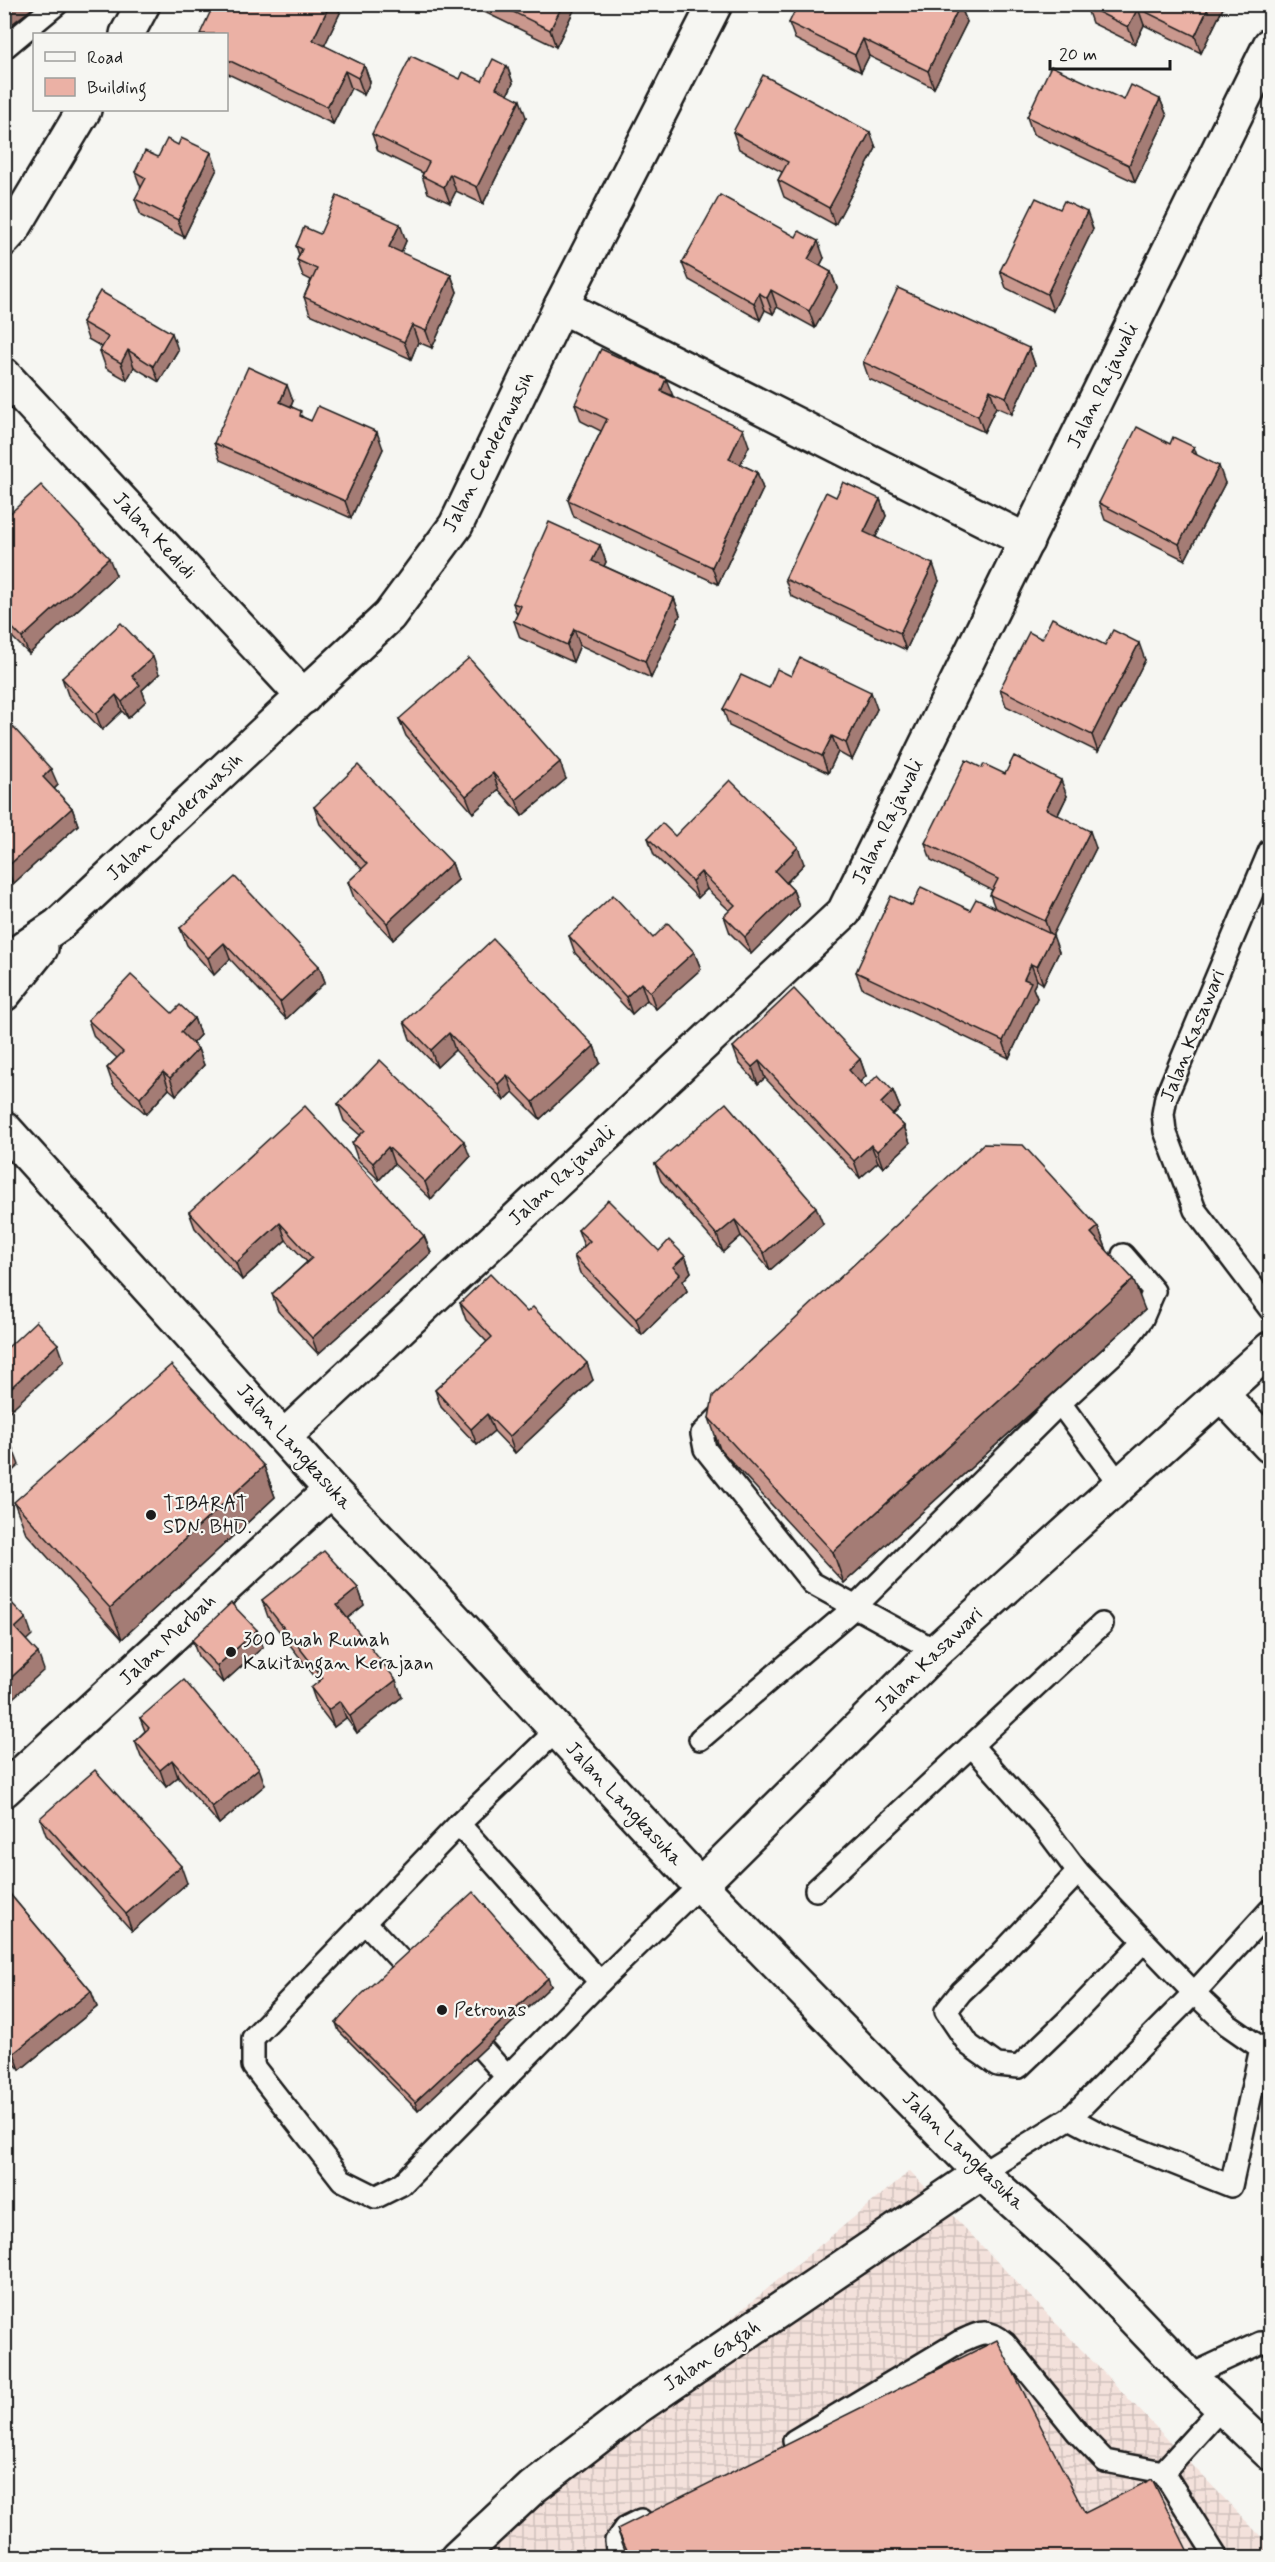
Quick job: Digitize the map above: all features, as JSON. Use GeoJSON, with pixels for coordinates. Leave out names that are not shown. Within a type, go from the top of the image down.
{"type":"FeatureCollection","features":[{"type":"Feature","properties":{"kind":"street"},"geometry":{"type":"LineString","coordinates":[[128,33],[143,4]]}},
{"type":"Feature","properties":{"kind":"street","name":"Jalan Cenderawasih"},"geometry":{"type":"LineString","coordinates":[[4,962],[58,925],[389,615],[456,525],[561,306],[715,4]]}},
{"type":"Feature","properties":{"kind":"street","name":"Jalan Rajawali"},"geometry":{"type":"LineString","coordinates":[[285,1436],[844,912],[1270,45]]}},
{"type":"Feature","properties":{"kind":"street"},"geometry":{"type":"LineString","coordinates":[[4,239],[13,229],[83,111]]}},
{"type":"Feature","properties":{"kind":"street"},"geometry":{"type":"LineString","coordinates":[[561,306],[1027,541]]}},
{"type":"Feature","properties":{"kind":"street","name":"Jalan Kedidi"},"geometry":{"type":"LineString","coordinates":[[4,375],[304,697]]}},
{"type":"Feature","properties":{"kind":"street","name":"Jalan Cenderawasih"},"geometry":{"type":"LineString","coordinates":[[4,994],[58,925]]}},
{"type":"Feature","properties":{"kind":"street","name":"Jalan Langkasuka"},"geometry":{"type":"LineString","coordinates":[[4,1128],[285,1436],[331,1490],[421,1583],[700,1885],[981,2173],[1076,2258],[1189,2376],[1270,2453]]}},
{"type":"Feature","properties":{"kind":"street","name":"Jalan Kasawari"},"geometry":{"type":"LineString","coordinates":[[700,1885],[936,1651],[1270,1349]]}},
{"type":"Feature","properties":{"kind":"street"},"geometry":{"type":"LineString","coordinates":[[1221,1394],[1270,1446]]}},
{"type":"Feature","properties":{"kind":"street","name":"Jalan Merbah"},"geometry":{"type":"LineString","coordinates":[[4,1790],[331,1490]]}},
{"type":"Feature","properties":{"kind":"street","name":"Jalan Gagah"},"geometry":{"type":"LineString","coordinates":[[457,2558],[533,2487],[637,2407],[981,2173]]}},
{"type":"Feature","properties":{"kind":"lane"},"geometry":{"type":"LineString","coordinates":[[4,48],[57,4]]}},
{"type":"Feature","properties":{"kind":"lane","name":"Jalan Kasawari"},"geometry":{"type":"LineString","coordinates":[[1270,850],[1166,1097],[1163,1114],[1165,1131],[1195,1210],[1270,1309]]}},
{"type":"Feature","properties":{"kind":"lane"},"geometry":{"type":"LineString","coordinates":[[700,1739],[855,1607],[1060,1403],[1122,1346],[1142,1319],[1154,1291],[1153,1287],[1123,1255]]}},
{"type":"Feature","properties":{"kind":"lane"},"geometry":{"type":"LineString","coordinates":[[750,1388],[706,1428],[702,1434],[705,1449],[813,1583],[936,1651]]}},
{"type":"Feature","properties":{"kind":"lane"},"geometry":{"type":"LineString","coordinates":[[1060,1403],[1120,1485]]}},
{"type":"Feature","properties":{"kind":"lane"},"geometry":{"type":"LineString","coordinates":[[816,1890],[1102,1624]]}},
{"type":"Feature","properties":{"kind":"lane","name":"Jalan Kasawari"},"geometry":{"type":"LineString","coordinates":[[556,1731],[459,1824],[253,2038],[253,2066],[342,2180],[376,2196],[402,2184],[600,1982],[700,1885]]}},
{"type":"Feature","properties":{"kind":"lane"},"geometry":{"type":"LineString","coordinates":[[972,1746],[1044,1828],[1078,1872],[1144,1941],[1228,2025],[1261,2048],[1232,2186],[1100,2134],[1070,2118]]}},
{"type":"Feature","properties":{"kind":"lane"},"geometry":{"type":"LineString","coordinates":[[459,1824],[600,1982]]}},
{"type":"Feature","properties":{"kind":"lane"},"geometry":{"type":"LineString","coordinates":[[1078,1872],[1000,1955],[961,1992],[946,2012],[969,2045],[997,2066],[1019,2067],[1144,1941]]}},
{"type":"Feature","properties":{"kind":"lane"},"geometry":{"type":"LineString","coordinates":[[981,2173],[1070,2118],[1194,1993],[1270,1910]]}},
{"type":"Feature","properties":{"kind":"lane"},"geometry":{"type":"LineString","coordinates":[[364,1922],[406,1966]]}},
{"type":"Feature","properties":{"kind":"lane"},"geometry":{"type":"LineString","coordinates":[[483,2050],[507,2077]]}},
{"type":"Feature","properties":{"kind":"lane"},"geometry":{"type":"LineString","coordinates":[[772,2453],[814,2431],[959,2342],[974,2336],[993,2333],[1005,2343],[1077,2432],[1105,2461],[1163,2472],[1217,2558]]}},
{"type":"Feature","properties":{"kind":"lane"},"geometry":{"type":"LineString","coordinates":[[1189,2376],[1260,2343],[1270,2343]]}},
{"type":"Feature","properties":{"kind":"lane"},"geometry":{"type":"LineString","coordinates":[[1163,2472],[1222,2407]]}},
{"type":"Feature","properties":{"kind":"lane"},"geometry":{"type":"LineString","coordinates":[[618,2558],[616,2541],[625,2528],[656,2512]]}},
{"type":"Feature","properties":{"kind":"shaded area"},"geometry":{"type":"Polygon","coordinates":[[[910,2171],[1270,2546],[1270,2558],[441,2558],[910,2171]]]}},
{"type":"Feature","properties":{"kind":"building"},"geometry":{"type":"Polygon","coordinates":[[[214,4],[330,4],[313,40],[364,65],[358,78],[345,71],[327,107],[228,60],[228,33],[200,33],[214,4]]]}},
{"type":"Feature","properties":{"kind":"building"},"geometry":{"type":"Polygon","coordinates":[[[497,4],[563,4],[550,30],[497,4]]]}},
{"type":"Feature","properties":{"kind":"building"},"geometry":{"type":"Polygon","coordinates":[[[798,4],[960,5],[928,71],[863,39],[855,55],[789,23],[798,4]]]}},
{"type":"Feature","properties":{"kind":"building"},"geometry":{"type":"Polygon","coordinates":[[[1086,4],[1210,4],[1195,36],[1138,8],[1128,27],[1086,4]]]}},
{"type":"Feature","properties":{"kind":"building"},"geometry":{"type":"Polygon","coordinates":[[[411,56],[460,79],[463,72],[482,81],[493,59],[507,66],[496,88],[520,100],[477,187],[450,174],[444,187],[422,176],[429,162],[372,134],[411,56]]]}},
{"type":"Feature","properties":{"kind":"building"},"geometry":{"type":"Polygon","coordinates":[[[1051,66],[1124,100],[1131,85],[1160,99],[1129,165],[1027,117],[1051,66]]]}},
{"type":"Feature","properties":{"kind":"building"},"geometry":{"type":"Polygon","coordinates":[[[763,75],[870,132],[829,208],[778,180],[788,162],[733,132],[763,75]]]}},
{"type":"Feature","properties":{"kind":"building"},"geometry":{"type":"Polygon","coordinates":[[[181,138],[211,152],[178,220],[135,199],[146,178],[135,172],[145,151],[158,157],[167,139],[178,145],[181,138]]]}},
{"type":"Feature","properties":{"kind":"building"},"geometry":{"type":"Polygon","coordinates":[[[720,195],[796,237],[799,231],[818,241],[808,259],[831,272],[809,311],[771,290],[767,298],[759,293],[754,303],[682,263],[720,195]]]}},
{"type":"Feature","properties":{"kind":"building"},"geometry":{"type":"Polygon","coordinates":[[[337,196],[400,224],[389,247],[451,275],[426,331],[412,325],[404,342],[304,297],[317,269],[297,260],[302,249],[296,246],[304,227],[320,234],[337,196]]]}},
{"type":"Feature","properties":{"kind":"building"},"geometry":{"type":"Polygon","coordinates":[[[1036,198],[1060,209],[1064,201],[1087,212],[1047,294],[1000,271],[1036,198]]]}},
{"type":"Feature","properties":{"kind":"building"},"geometry":{"type":"Polygon","coordinates":[[[898,288],[1029,348],[1006,397],[990,390],[978,416],[863,362],[898,288]]]}},
{"type":"Feature","properties":{"kind":"building"},"geometry":{"type":"Polygon","coordinates":[[[100,291],[172,333],[153,366],[128,350],[121,363],[100,351],[108,337],[82,322],[100,291]]]}},
{"type":"Feature","properties":{"kind":"building"},"geometry":{"type":"Polygon","coordinates":[[[601,349],[666,379],[661,391],[743,429],[729,459],[757,472],[712,567],[568,500],[607,419],[575,404],[601,349]]]}},
{"type":"Feature","properties":{"kind":"building"},"geometry":{"type":"Polygon","coordinates":[[[248,367],[287,385],[280,402],[301,411],[300,416],[311,421],[318,406],[377,432],[345,501],[214,443],[248,367]]]}},
{"type":"Feature","properties":{"kind":"building"},"geometry":{"type":"Polygon","coordinates":[[[1137,427],[1170,444],[1173,437],[1194,447],[1191,452],[1219,466],[1179,544],[1099,503],[1137,427]]]}},
{"type":"Feature","properties":{"kind":"building"},"geometry":{"type":"Polygon","coordinates":[[[843,482],[880,499],[864,532],[933,564],[900,633],[785,579],[826,492],[836,497],[843,482]]]}},
{"type":"Feature","properties":{"kind":"building"},"geometry":{"type":"Polygon","coordinates":[[[41,485],[109,558],[22,638],[4,619],[4,519],[41,485]]]}},
{"type":"Feature","properties":{"kind":"building"},"geometry":{"type":"Polygon","coordinates":[[[549,522],[600,545],[592,561],[674,598],[645,661],[574,629],[567,645],[514,621],[521,606],[513,603],[549,522]]]}},
{"type":"Feature","properties":{"kind":"building"},"geometry":{"type":"Polygon","coordinates":[[[1052,618],[1105,645],[1113,630],[1139,643],[1092,735],[1000,689],[1029,632],[1042,639],[1052,618]]]}},
{"type":"Feature","properties":{"kind":"building"},"geometry":{"type":"Polygon","coordinates":[[[121,623],[153,657],[132,676],[140,685],[122,702],[116,695],[96,714],[62,678],[121,623]]]}},
{"type":"Feature","properties":{"kind":"building"},"geometry":{"type":"Polygon","coordinates":[[[469,658],[560,762],[516,800],[493,773],[466,796],[399,719],[469,658]]]}},
{"type":"Feature","properties":{"kind":"building"},"geometry":{"type":"Polygon","coordinates":[[[800,658],[871,692],[846,743],[832,736],[822,756],[723,709],[741,675],[769,688],[777,669],[791,676],[800,658]]]}},
{"type":"Feature","properties":{"kind":"building"},"geometry":{"type":"Polygon","coordinates":[[[4,717],[51,769],[43,777],[72,808],[7,867],[4,865],[4,717]]]}},
{"type":"Feature","properties":{"kind":"building"},"geometry":{"type":"Polygon","coordinates":[[[1014,756],[1061,780],[1046,809],[1090,831],[1045,921],[990,895],[998,879],[925,843],[966,760],[982,768],[984,764],[1005,774],[1014,756]]]}},
{"type":"Feature","properties":{"kind":"building"},"geometry":{"type":"Polygon","coordinates":[[[358,765],[452,863],[387,923],[348,882],[367,864],[314,807],[358,765]]]}},
{"type":"Feature","properties":{"kind":"building"},"geometry":{"type":"Polygon","coordinates":[[[730,780],[798,847],[775,871],[793,890],[745,937],[724,916],[735,905],[701,872],[692,881],[648,838],[662,823],[675,836],[730,780]]]}},
{"type":"Feature","properties":{"kind":"building"},"geometry":{"type":"Polygon","coordinates":[[[235,877],[319,966],[280,1002],[224,943],[208,958],[180,928],[235,877]]]}},
{"type":"Feature","properties":{"kind":"building"},"geometry":{"type":"Polygon","coordinates":[[[921,887],[970,910],[976,899],[1053,935],[1037,967],[1031,964],[1024,979],[1031,982],[1003,1041],[856,972],[891,896],[912,906],[921,887]]]}},
{"type":"Feature","properties":{"kind":"building"},"geometry":{"type":"Polygon","coordinates":[[[613,895],[653,938],[668,923],[694,952],[650,992],[641,983],[626,997],[569,936],[613,895]]]}},
{"type":"Feature","properties":{"kind":"building"},"geometry":{"type":"Polygon","coordinates":[[[493,939],[594,1046],[533,1102],[507,1075],[498,1084],[449,1033],[431,1050],[404,1022],[493,939]]]}},
{"type":"Feature","properties":{"kind":"building"},"geometry":{"type":"Polygon","coordinates":[[[131,975],[172,1013],[180,1005],[194,1018],[181,1032],[198,1049],[170,1078],[163,1072],[140,1098],[107,1068],[123,1052],[88,1020],[131,975]]]}},
{"type":"Feature","properties":{"kind":"building"},"geometry":{"type":"Polygon","coordinates":[[[794,989],[860,1059],[849,1070],[865,1088],[878,1075],[893,1091],[881,1103],[904,1126],[877,1151],[871,1145],[854,1161],[759,1061],[752,1067],[733,1047],[794,989]]]}},
{"type":"Feature","properties":{"kind":"building"},"geometry":{"type":"Polygon","coordinates":[[[380,1060],[464,1141],[425,1182],[388,1147],[373,1163],[352,1143],[365,1130],[338,1104],[380,1060]]]}},
{"type":"Feature","properties":{"kind":"building"},"geometry":{"type":"Polygon","coordinates":[[[726,1103],[816,1207],[764,1253],[735,1220],[717,1235],[655,1164],[726,1103]]]}},
{"type":"Feature","properties":{"kind":"building"},"geometry":{"type":"Polygon","coordinates":[[[305,1106],[424,1236],[312,1338],[272,1294],[312,1258],[280,1223],[236,1263],[189,1212],[305,1106]]]}},
{"type":"Feature","properties":{"kind":"building"},"geometry":{"type":"Polygon","coordinates":[[[983,1144],[1023,1145],[1098,1227],[1091,1233],[1133,1279],[833,1552],[709,1418],[713,1396],[983,1144]]]}},
{"type":"Feature","properties":{"kind":"building"},"geometry":{"type":"Polygon","coordinates":[[[608,1200],[659,1251],[669,1240],[685,1256],[673,1267],[680,1274],[636,1319],[574,1256],[590,1241],[578,1230],[608,1200]]]}},
{"type":"Feature","properties":{"kind":"building"},"geometry":{"type":"Polygon","coordinates":[[[490,1274],[527,1312],[533,1307],[587,1363],[509,1437],[487,1414],[471,1429],[435,1390],[492,1337],[460,1303],[490,1274]]]}},
{"type":"Feature","properties":{"kind":"building"},"geometry":{"type":"Polygon","coordinates":[[[36,1321],[58,1344],[4,1394],[4,1351],[36,1321]]]}},
{"type":"Feature","properties":{"kind":"building","name":"TIBARAT SDN. BHD."},"geometry":{"type":"Polygon","coordinates":[[[171,1365],[264,1466],[110,1608],[14,1502],[171,1365]]]}},
{"type":"Feature","properties":{"kind":"building"},"geometry":{"type":"Polygon","coordinates":[[[4,1440],[13,1449],[4,1456],[4,1440]]]}},
{"type":"Feature","properties":{"kind":"building"},"geometry":{"type":"Polygon","coordinates":[[[324,1551],[358,1588],[337,1605],[396,1680],[350,1716],[340,1701],[328,1710],[311,1688],[323,1678],[262,1600],[324,1551]]]}},
{"type":"Feature","properties":{"kind":"building"},"geometry":{"type":"Polygon","coordinates":[[[4,1595],[26,1618],[15,1628],[38,1653],[4,1684],[4,1595]]]}},
{"type":"Feature","properties":{"kind":"building"},"geometry":{"type":"Polygon","coordinates":[[[231,1603],[257,1630],[217,1666],[192,1640],[231,1603]]]}},
{"type":"Feature","properties":{"kind":"building"},"geometry":{"type":"Polygon","coordinates":[[[184,1680],[259,1768],[212,1807],[172,1760],[160,1770],[135,1741],[149,1728],[140,1718],[184,1680]]]}},
{"type":"Feature","properties":{"kind":"building"},"geometry":{"type":"Polygon","coordinates":[[[95,1770],[181,1866],[126,1914],[40,1818],[95,1770]]]}},
{"type":"Feature","properties":{"kind":"building"},"geometry":{"type":"Polygon","coordinates":[[[4,1887],[91,1991],[14,2053],[4,2041],[4,1887]]]}},
{"type":"Feature","properties":{"kind":"building","name":"Petronas"},"geometry":{"type":"Polygon","coordinates":[[[473,1892],[548,1978],[415,2102],[336,2023],[361,1995],[473,1892]]]}},
{"type":"Feature","properties":{"kind":"building"},"geometry":{"type":"Polygon","coordinates":[[[997,2340],[1085,2513],[1152,2479],[1191,2558],[631,2558],[617,2529],[997,2340]]]}},
{"type":"Feature","properties":{"kind":"place","name":"TIBARAT SDN. BHD."},"geometry":{"type":"Point","coordinates":[151,1515]}},
{"type":"Feature","properties":{"kind":"place","name":"300 Buah Rumah Kakitangan Kerajaan"},"geometry":{"type":"Point","coordinates":[231,1652]}},
{"type":"Feature","properties":{"kind":"place","name":"Petronas"},"geometry":{"type":"Point","coordinates":[442,2010]}}]}
